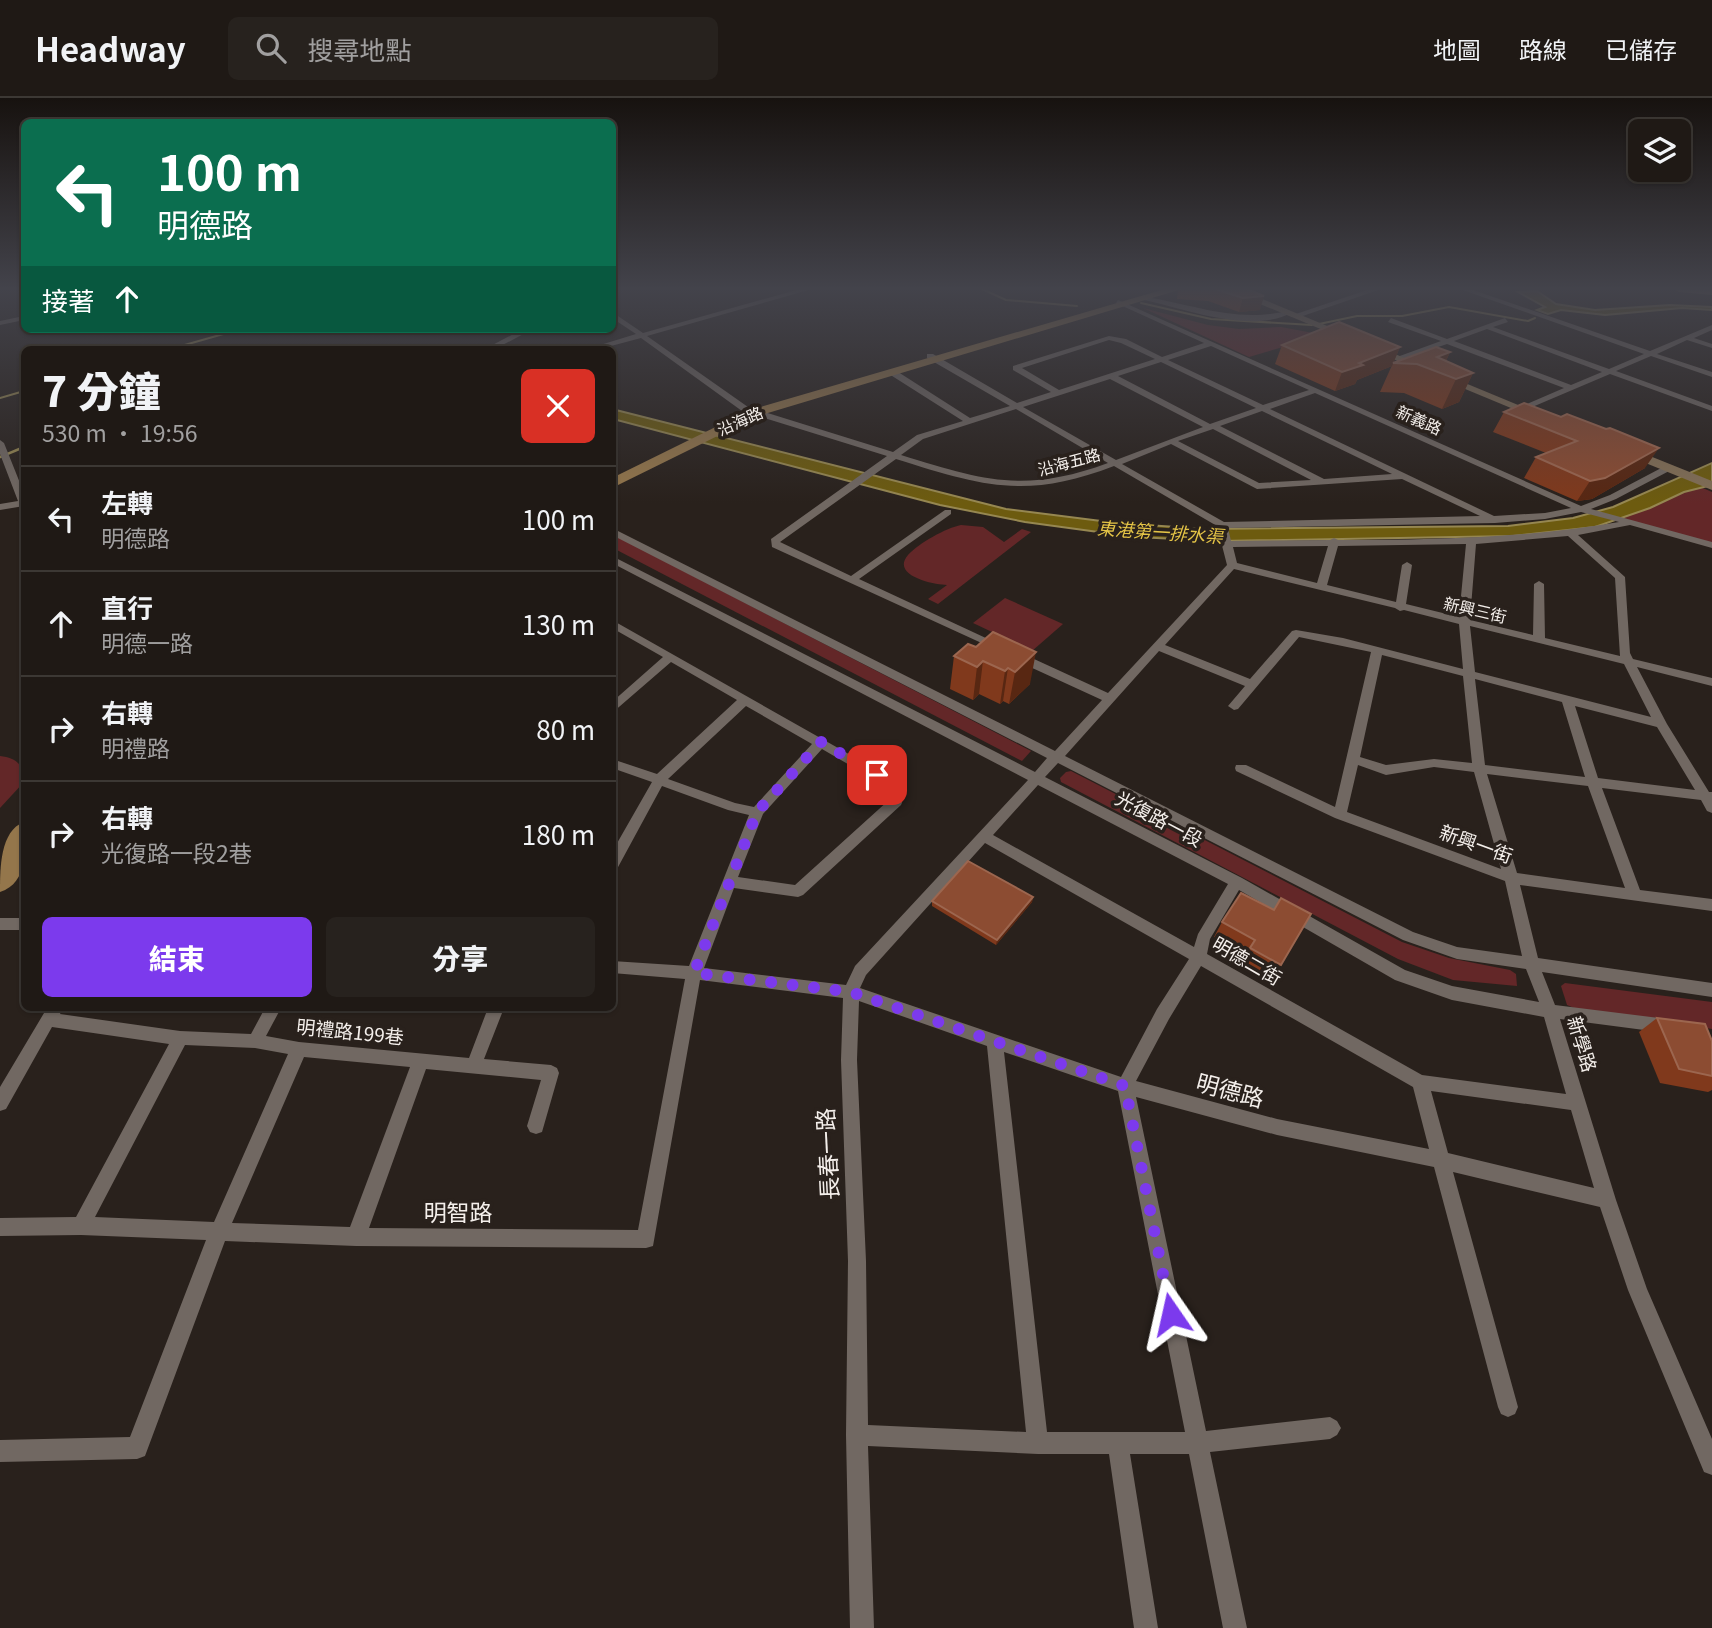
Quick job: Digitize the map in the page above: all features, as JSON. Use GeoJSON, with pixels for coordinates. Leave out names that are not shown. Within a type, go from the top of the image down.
{"type":"FeatureCollection","features":[{"type":"Feature","properties":{"kind":"main road","name":"沿海路"},"geometry":{"type":"LineString","coordinates":[[616,472],[749,411],[921,360]]}},
{"type":"Feature","properties":{"kind":"main road","name":"沿海路"},"geometry":{"type":"LineString","coordinates":[[749,411],[892,372],[924,360]]}},
{"type":"Feature","properties":{"kind":"main road"},"geometry":{"type":"LineString","coordinates":[[1404,360],[1547,419]]}},
{"type":"Feature","properties":{"kind":"main road","name":"沿海路"},"geometry":{"type":"LineString","coordinates":[[616,482],[693,438]]}},
{"type":"Feature","properties":{"kind":"main road"},"geometry":{"type":"LineString","coordinates":[[1608,443],[1712,485]]}},
{"type":"Feature","properties":{"kind":"main road"},"geometry":{"type":"LineString","coordinates":[[0,863],[21,834]]}},
{"type":"Feature","properties":{"kind":"main road"},"geometry":{"type":"LineString","coordinates":[[0,884],[21,855]]}},
{"type":"Feature","properties":{"kind":"street","name":"沿海五路"},"geometry":{"type":"LineString","coordinates":[[678,360],[749,411],[970,479],[1007,486],[1056,483],[1314,391]]}},
{"type":"Feature","properties":{"kind":"street"},"geometry":{"type":"LineString","coordinates":[[939,360],[1115,464],[1225,536],[1334,541],[1471,542],[1572,535],[1625,522]]}},
{"type":"Feature","properties":{"kind":"street"},"geometry":{"type":"LineString","coordinates":[[1040,360],[1016,368],[1058,393]]}},
{"type":"Feature","properties":{"kind":"street"},"geometry":{"type":"LineString","coordinates":[[1108,698],[776,545],[777,538],[920,436],[1161,360]]}},
{"type":"Feature","properties":{"kind":"street"},"geometry":{"type":"LineString","coordinates":[[1163,360],[1495,520]]}},
{"type":"Feature","properties":{"kind":"street","name":"新義路"},"geometry":{"type":"LineString","coordinates":[[1246,360],[1581,509],[1712,545]]}},
{"type":"Feature","properties":{"kind":"street"},"geometry":{"type":"LineString","coordinates":[[1496,360],[1570,388]]}},
{"type":"Feature","properties":{"kind":"street"},"geometry":{"type":"LineString","coordinates":[[1578,360],[1712,409]]}},
{"type":"Feature","properties":{"kind":"street"},"geometry":{"type":"LineString","coordinates":[[1523,409],[1636,360]]}},
{"type":"Feature","properties":{"kind":"street"},"geometry":{"type":"LineString","coordinates":[[1671,360],[1712,374]]}},
{"type":"Feature","properties":{"kind":"street"},"geometry":{"type":"LineString","coordinates":[[892,372],[969,421]]}},
{"type":"Feature","properties":{"kind":"street"},"geometry":{"type":"LineString","coordinates":[[1111,376],[1322,482]]}},
{"type":"Feature","properties":{"kind":"street"},"geometry":{"type":"LineString","coordinates":[[1171,441],[1256,486],[1407,476]]}},
{"type":"Feature","properties":{"kind":"street"},"geometry":{"type":"LineString","coordinates":[[0,443],[21,496]]}},
{"type":"Feature","properties":{"kind":"street"},"geometry":{"type":"LineString","coordinates":[[1225,536],[1545,516],[1581,509],[1613,498],[1668,468]]}},
{"type":"Feature","properties":{"kind":"street"},"geometry":{"type":"LineString","coordinates":[[0,507],[21,504]]}},
{"type":"Feature","properties":{"kind":"street"},"geometry":{"type":"LineString","coordinates":[[851,580],[948,512]]}},
{"type":"Feature","properties":{"kind":"street","name":"光復路一段"},"geometry":{"type":"LineString","coordinates":[[616,533],[1408,936],[1457,953],[1712,990]]}},
{"type":"Feature","properties":{"kind":"street"},"geometry":{"type":"LineString","coordinates":[[1572,535],[1620,577],[1623,653],[1661,724],[1710,800]]}},
{"type":"Feature","properties":{"kind":"street"},"geometry":{"type":"LineString","coordinates":[[1225,536],[1232,565]]}},
{"type":"Feature","properties":{"kind":"street"},"geometry":{"type":"LineString","coordinates":[[1321,589],[1334,541]]}},
{"type":"Feature","properties":{"kind":"street","name":"新學路"},"geometry":{"type":"LineString","coordinates":[[1471,542],[1464,623],[1479,767],[1511,878],[1532,966],[1550,1011],[1607,1200],[1638,1290],[1712,1464]]}},
{"type":"Feature","properties":{"kind":"street","name":"光復路一段"},"geometry":{"type":"LineString","coordinates":[[616,561],[1237,882],[1400,975],[1452,993],[1550,1011],[1686,1029]]}},
{"type":"Feature","properties":{"kind":"street","name":"長春一路"},"geometry":{"type":"LineString","coordinates":[[862,1628],[857,1435],[857,1261],[849,1060],[851,992],[860,971],[1232,565]]}},
{"type":"Feature","properties":{"kind":"street","name":"新興三街"},"geometry":{"type":"LineString","coordinates":[[1232,565],[1321,589],[1712,682]]}},
{"type":"Feature","properties":{"kind":"street"},"geometry":{"type":"LineString","coordinates":[[1400,608],[1407,565]]}},
{"type":"Feature","properties":{"kind":"street"},"geometry":{"type":"LineString","coordinates":[[1539,584],[1539,641]]}},
{"type":"Feature","properties":{"kind":"street"},"geometry":{"type":"LineString","coordinates":[[616,625],[895,786],[896,802],[798,891],[731,882]]}},
{"type":"Feature","properties":{"kind":"street"},"geometry":{"type":"LineString","coordinates":[[1234,706],[1296,633],[1343,641],[1661,724]]}},
{"type":"Feature","properties":{"kind":"street"},"geometry":{"type":"LineString","coordinates":[[1156,646],[1253,685]]}},
{"type":"Feature","properties":{"kind":"street"},"geometry":{"type":"LineString","coordinates":[[1340,815],[1377,652]]}},
{"type":"Feature","properties":{"kind":"street"},"geometry":{"type":"LineString","coordinates":[[616,705],[671,656]]}},
{"type":"Feature","properties":{"kind":"street"},"geometry":{"type":"LineString","coordinates":[[616,858],[660,779],[746,699]]}},
{"type":"Feature","properties":{"kind":"street"},"geometry":{"type":"LineString","coordinates":[[1568,701],[1593,782],[1634,893]]}},
{"type":"Feature","properties":{"kind":"street"},"geometry":{"type":"LineString","coordinates":[[694,973],[757,812],[821,742]]}},
{"type":"Feature","properties":{"kind":"street"},"geometry":{"type":"LineString","coordinates":[[1352,759],[1386,770],[1434,763],[1479,767],[1710,800]]}},
{"type":"Feature","properties":{"kind":"street"},"geometry":{"type":"LineString","coordinates":[[616,764],[733,807],[757,812]]}},
{"type":"Feature","properties":{"kind":"street","name":"新興一街"},"geometry":{"type":"LineString","coordinates":[[1241,768],[1340,815],[1511,878],[1712,905]]}},
{"type":"Feature","properties":{"kind":"street","name":"明德二街"},"geometry":{"type":"LineString","coordinates":[[984,836],[1420,1082]]}},
{"type":"Feature","properties":{"kind":"street"},"geometry":{"type":"LineString","coordinates":[[1235,1628],[1125,1086],[1163,1014],[1199,956],[1203,938],[1237,882]]}},
{"type":"Feature","properties":{"kind":"street"},"geometry":{"type":"LineString","coordinates":[[0,924],[21,924]]}},
{"type":"Feature","properties":{"kind":"street","name":"明德路"},"geometry":{"type":"LineString","coordinates":[[616,967],[694,973],[851,992],[1125,1086],[1277,1127],[1441,1160],[1607,1200]]}},
{"type":"Feature","properties":{"kind":"street","name":"明智路"},"geometry":{"type":"LineString","coordinates":[[0,1227],[81,1226],[356,1237],[646,1239],[694,973]]}},
{"type":"Feature","properties":{"kind":"street"},"geometry":{"type":"LineString","coordinates":[[255,1041],[272,1011]]}},
{"type":"Feature","properties":{"kind":"street"},"geometry":{"type":"LineString","coordinates":[[474,1065],[495,1011]]}},
{"type":"Feature","properties":{"kind":"street"},"geometry":{"type":"LineString","coordinates":[[0,1103],[52,1014]]}},
{"type":"Feature","properties":{"kind":"street","name":"明禮路199巷"},"geometry":{"type":"LineString","coordinates":[[52,1014],[180,1038],[255,1041],[299,1049],[551,1073],[536,1126]]}},
{"type":"Feature","properties":{"kind":"street"},"geometry":{"type":"LineString","coordinates":[[81,1226],[180,1038]]}},
{"type":"Feature","properties":{"kind":"street"},"geometry":{"type":"LineString","coordinates":[[995,1042],[1038,1443]]}},
{"type":"Feature","properties":{"kind":"street"},"geometry":{"type":"LineString","coordinates":[[0,1451],[137,1448],[219,1231],[299,1049]]}},
{"type":"Feature","properties":{"kind":"street"},"geometry":{"type":"LineString","coordinates":[[356,1237],[421,1060]]}},
{"type":"Feature","properties":{"kind":"street"},"geometry":{"type":"LineString","coordinates":[[1508,1407],[1420,1082],[1578,1103]]}},
{"type":"Feature","properties":{"kind":"street"},"geometry":{"type":"LineString","coordinates":[[857,1435],[1038,1443],[1197,1443],[1330,1427]]}},
{"type":"Feature","properties":{"kind":"street"},"geometry":{"type":"LineString","coordinates":[[1118,1443],[1146,1628]]}},
{"type":"Feature","properties":{"kind":"shaded area"},"geometry":{"type":"Polygon","coordinates":[[[1696,485],[1712,492],[1712,544],[1613,517],[1696,485]]]}},
{"type":"Feature","properties":{"kind":"shaded area"},"geometry":{"type":"Polygon","coordinates":[[[961,525],[983,527],[1004,542],[1022,529],[1031,532],[938,604],[928,599],[947,585],[916,578],[905,569],[904,562],[913,550],[926,541],[961,525]]]}},
{"type":"Feature","properties":{"kind":"shaded area"},"geometry":{"type":"Polygon","coordinates":[[[616,536],[1031,751],[1022,761],[616,550],[616,536]]]}},
{"type":"Feature","properties":{"kind":"shaded area"},"geometry":{"type":"Polygon","coordinates":[[[1005,598],[1063,624],[1032,651],[973,623],[1005,598]]]}},
{"type":"Feature","properties":{"kind":"shaded area"},"geometry":{"type":"Polygon","coordinates":[[[0,756],[18,763],[21,768],[21,785],[0,808],[0,756]]]}},
{"type":"Feature","properties":{"kind":"shaded area"},"geometry":{"type":"Polygon","coordinates":[[[1071,771],[1402,942],[1449,958],[1510,970],[1516,974],[1517,986],[1453,980],[1398,959],[1061,782],[1060,778],[1071,771]]]}},
{"type":"Feature","properties":{"kind":"shaded area"},"geometry":{"type":"Polygon","coordinates":[[[1565,983],[1712,1002],[1712,1029],[1574,1008],[1567,1005],[1561,986],[1565,983]]]}},
{"type":"Feature","properties":{"kind":"water","name":"東港第一排水渠"},"geometry":{"type":"Polygon","coordinates":[[[616,410],[1006,509],[1117,523],[1206,529],[1508,526],[1573,518],[1613,507],[1712,463],[1712,485],[1684,492],[1650,508],[1595,527],[1513,536],[1220,541],[1135,537],[1025,522],[940,505],[616,420],[616,410]]]}},
{"type":"Feature","properties":{"kind":"building"},"geometry":{"type":"Polygon","coordinates":[[[1316,360],[1366,360],[1359,363],[1363,365],[1342,372],[1316,360]]]}},
{"type":"Feature","properties":{"kind":"building"},"geometry":{"type":"Polygon","coordinates":[[[1400,360],[1445,360],[1473,373],[1456,379],[1417,364],[1393,363],[1400,360]]]}},
{"type":"Feature","properties":{"kind":"building"},"geometry":{"type":"Polygon","coordinates":[[[1524,403],[1561,417],[1567,414],[1606,429],[1610,428],[1659,448],[1605,478],[1590,481],[1536,457],[1577,441],[1504,412],[1524,403]]]}},
{"type":"Feature","properties":{"kind":"building"},"geometry":{"type":"Polygon","coordinates":[[[993,632],[1036,652],[1015,672],[1008,668],[1005,671],[983,661],[977,667],[954,656],[968,644],[976,647],[993,632]]]}},
{"type":"Feature","properties":{"kind":"building"},"geometry":{"type":"Polygon","coordinates":[[[968,861],[1033,897],[997,940],[932,901],[968,861]]]}},
{"type":"Feature","properties":{"kind":"building"},"geometry":{"type":"Polygon","coordinates":[[[1241,893],[1274,910],[1281,898],[1311,914],[1281,965],[1250,948],[1255,940],[1222,922],[1241,893]]]}},
{"type":"Feature","properties":{"kind":"building"},"geometry":{"type":"Polygon","coordinates":[[[1657,1018],[1705,1024],[1712,1041],[1712,1076],[1679,1069],[1657,1018]]]}},
{"type":"Feature","properties":{"kind":"waterway"},"geometry":{"type":"LineString","coordinates":[[0,398],[21,392]]}},
{"type":"Feature","properties":{"kind":"waterway"},"geometry":{"type":"LineString","coordinates":[[0,457],[21,448]]}},
{"type":"Feature","properties":{"kind":"route"},"geometry":{"type":"LineString","coordinates":[[877,775],[821,742],[757,812],[694,973],[851,992],[1125,1086],[1171,1314]]}}]}
